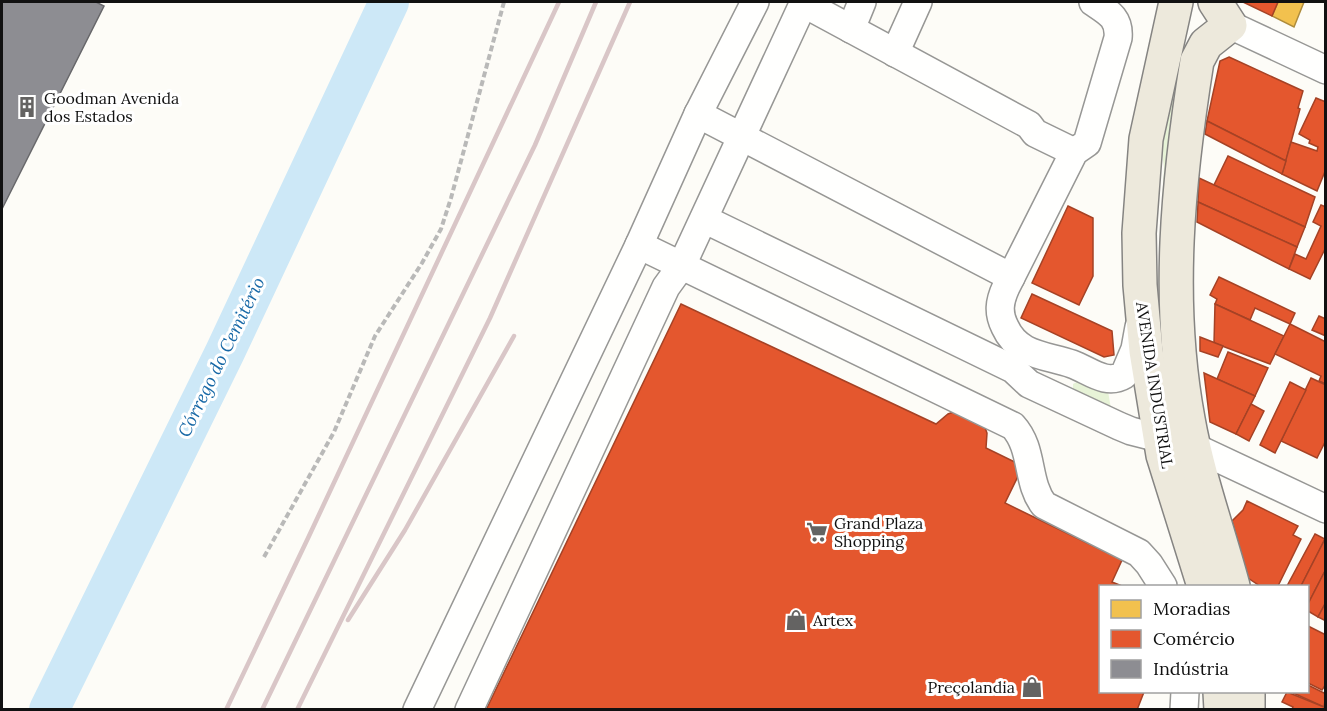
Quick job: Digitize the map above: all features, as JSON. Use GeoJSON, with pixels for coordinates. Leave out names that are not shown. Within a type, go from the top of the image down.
{"type":"FeatureCollection","features":[{"type":"Feature","properties":{"kind":"main road"},"geometry":{"type":"LineString","coordinates":[[1178,2],[1197,61]]}},
{"type":"Feature","properties":{"kind":"main road","name":"AVENIDA INDUSTRIAL"},"geometry":{"type":"LineString","coordinates":[[1178,2],[1146,139],[1139,233],[1142,314],[1167,470],[1204,585]]}},
{"type":"Feature","properties":{"kind":"main road","name":"AVENIDA INDUSTRIAL"},"geometry":{"type":"LineString","coordinates":[[1223,13],[1197,61],[1181,171],[1176,274],[1183,388],[1204,488],[1233,585]]}},
{"type":"Feature","properties":{"kind":"main road"},"geometry":{"type":"LineString","coordinates":[[1220,693],[1221,710]]}},
{"type":"Feature","properties":{"kind":"main road"},"geometry":{"type":"LineString","coordinates":[[1248,693],[1248,710]]}},
{"type":"Feature","properties":{"kind":"street"},"geometry":{"type":"LineString","coordinates":[[418,709],[639,245],[698,114],[755,2]]}},
{"type":"Feature","properties":{"kind":"street"},"geometry":{"type":"LineString","coordinates":[[469,710],[658,303],[682,265],[804,2],[1029,125],[1035,133],[1074,152]]}},
{"type":"Feature","properties":{"kind":"street"},"geometry":{"type":"LineString","coordinates":[[851,29],[862,2]]}},
{"type":"Feature","properties":{"kind":"street"},"geometry":{"type":"LineString","coordinates":[[895,52],[918,2]]}},
{"type":"Feature","properties":{"kind":"street"},"geometry":{"type":"LineString","coordinates":[[989,357],[995,349],[1000,303],[1011,277],[1074,152],[1087,143],[1118,39],[1119,30],[1115,19],[1093,2]]}},
{"type":"Feature","properties":{"kind":"street"},"geometry":{"type":"LineString","coordinates":[[1223,13],[1326,70]]}},
{"type":"Feature","properties":{"kind":"street"},"geometry":{"type":"LineString","coordinates":[[698,114],[1011,277]]}},
{"type":"Feature","properties":{"kind":"street"},"geometry":{"type":"LineString","coordinates":[[704,219],[1013,369],[1032,386],[1131,431],[1194,447],[1326,509]]}},
{"type":"Feature","properties":{"kind":"street"},"geometry":{"type":"LineString","coordinates":[[639,245],[1013,426],[1020,433],[1027,450],[1036,492],[1044,505],[1049,510],[1139,553],[1162,585]]}},
{"type":"Feature","properties":{"kind":"street"},"geometry":{"type":"LineString","coordinates":[[621,283],[645,293],[658,303]]}},
{"type":"Feature","properties":{"kind":"street"},"geometry":{"type":"LineString","coordinates":[[1000,317],[1010,337],[1019,347],[1111,379],[1124,375],[1130,364],[1142,314]]}},
{"type":"Feature","properties":{"kind":"street"},"geometry":{"type":"LineString","coordinates":[[931,329],[952,356],[1013,386],[1032,386]]}},
{"type":"Feature","properties":{"kind":"street"},"geometry":{"type":"LineString","coordinates":[[1013,426],[1028,416],[1034,408],[1032,386]]}},
{"type":"Feature","properties":{"kind":"street"},"geometry":{"type":"LineString","coordinates":[[1326,494],[1326,503]]}},
{"type":"Feature","properties":{"kind":"street"},"geometry":{"type":"LineString","coordinates":[[1184,710],[1185,693]]}},
{"type":"Feature","properties":{"kind":"path"},"geometry":{"type":"LineString","coordinates":[[264,557],[334,432],[375,336],[422,263],[441,228],[504,2]]}},
{"type":"Feature","properties":{"kind":"green space"},"geometry":{"type":"Polygon","coordinates":[[[1173,80],[1182,82],[1160,286],[1164,167],[1161,148],[1173,80]]]}},
{"type":"Feature","properties":{"kind":"green space"},"geometry":{"type":"Polygon","coordinates":[[[1079,381],[1108,391],[1111,409],[1073,392],[1073,384],[1079,381]]]}},
{"type":"Feature","properties":{"kind":"building: Moradias"},"geometry":{"type":"Polygon","coordinates":[[[1278,2],[1304,2],[1294,27],[1272,16],[1278,2]]]}},
{"type":"Feature","properties":{"kind":"building: Comércio"},"geometry":{"type":"Polygon","coordinates":[[[1243,2],[1278,2],[1272,16],[1243,2]]]}},
{"type":"Feature","properties":{"kind":"building: Comércio"},"geometry":{"type":"Polygon","coordinates":[[[1229,57],[1303,91],[1286,161],[1207,121],[1220,61],[1229,57]]]}},
{"type":"Feature","properties":{"kind":"building: Comércio"},"geometry":{"type":"Polygon","coordinates":[[[1316,98],[1326,102],[1326,169],[1317,191],[1282,174],[1291,142],[1317,151],[1318,147],[1299,134],[1316,98]]]}},
{"type":"Feature","properties":{"kind":"building: Comércio"},"geometry":{"type":"Polygon","coordinates":[[[1207,121],[1286,161],[1282,174],[1205,134],[1207,121]]]}},
{"type":"Feature","properties":{"kind":"building: Comércio"},"geometry":{"type":"Polygon","coordinates":[[[1228,156],[1315,197],[1305,227],[1214,185],[1228,156]]]}},
{"type":"Feature","properties":{"kind":"building: Comércio"},"geometry":{"type":"Polygon","coordinates":[[[1199,178],[1305,227],[1297,247],[1198,202],[1199,178]]]}},
{"type":"Feature","properties":{"kind":"building: Comércio"},"geometry":{"type":"Polygon","coordinates":[[[1198,202],[1297,247],[1289,269],[1197,222],[1198,202]]]}},
{"type":"Feature","properties":{"kind":"building: Comércio"},"geometry":{"type":"Polygon","coordinates":[[[1321,205],[1326,207],[1326,247],[1310,279],[1289,269],[1295,254],[1306,259],[1321,226],[1313,222],[1321,205]]]}},
{"type":"Feature","properties":{"kind":"building: Comércio"},"geometry":{"type":"Polygon","coordinates":[[[1068,206],[1093,218],[1093,276],[1079,305],[1032,283],[1068,206]]]}},
{"type":"Feature","properties":{"kind":"building: Comércio"},"geometry":{"type":"Polygon","coordinates":[[[1219,277],[1295,313],[1290,324],[1255,308],[1250,320],[1215,304],[1217,299],[1210,295],[1219,277]]]}},
{"type":"Feature","properties":{"kind":"building: Comércio"},"geometry":{"type":"Polygon","coordinates":[[[1032,294],[1112,331],[1114,355],[1104,357],[1021,318],[1032,294]]]}},
{"type":"Feature","properties":{"kind":"building: Comércio","name":"Grand Plaza Shopping"},"geometry":{"type":"Polygon","coordinates":[[[681,304],[936,424],[948,414],[956,411],[984,425],[987,433],[986,448],[1023,466],[1005,503],[1122,560],[1112,582],[1120,585],[1099,585],[1099,693],[1144,693],[1137,710],[486,710],[681,304]]]}},
{"type":"Feature","properties":{"kind":"building: Comércio"},"geometry":{"type":"Polygon","coordinates":[[[1215,304],[1284,336],[1270,364],[1214,343],[1215,304]]]}},
{"type":"Feature","properties":{"kind":"building: Comércio"},"geometry":{"type":"Polygon","coordinates":[[[1319,316],[1326,319],[1326,336],[1312,330],[1319,316]]]}},
{"type":"Feature","properties":{"kind":"building: Comércio"},"geometry":{"type":"Polygon","coordinates":[[[1290,324],[1326,342],[1326,384],[1319,381],[1321,376],[1275,354],[1290,324]]]}},
{"type":"Feature","properties":{"kind":"building: Comércio"},"geometry":{"type":"Polygon","coordinates":[[[1200,337],[1223,346],[1218,357],[1200,351],[1200,337]]]}},
{"type":"Feature","properties":{"kind":"building: Comércio"},"geometry":{"type":"Polygon","coordinates":[[[1228,352],[1268,368],[1255,396],[1217,379],[1228,352]]]}},
{"type":"Feature","properties":{"kind":"building: Comércio"},"geometry":{"type":"Polygon","coordinates":[[[1204,373],[1255,396],[1236,434],[1210,422],[1204,373]]]}},
{"type":"Feature","properties":{"kind":"building: Comércio"},"geometry":{"type":"Polygon","coordinates":[[[1311,378],[1326,385],[1326,440],[1317,458],[1281,441],[1311,378]]]}},
{"type":"Feature","properties":{"kind":"building: Comércio"},"geometry":{"type":"Polygon","coordinates":[[[1290,382],[1306,390],[1275,453],[1260,445],[1290,382]]]}},
{"type":"Feature","properties":{"kind":"building: Comércio"},"geometry":{"type":"Polygon","coordinates":[[[1251,404],[1264,411],[1249,441],[1236,434],[1251,404]]]}},
{"type":"Feature","properties":{"kind":"building: Comércio"},"geometry":{"type":"Polygon","coordinates":[[[1247,501],[1298,526],[1293,535],[1301,539],[1278,585],[1258,585],[1248,578],[1232,521],[1243,510],[1247,501]]]}},
{"type":"Feature","properties":{"kind":"building: Comércio"},"geometry":{"type":"Polygon","coordinates":[[[1315,534],[1325,539],[1302,585],[1288,585],[1315,534]]]}},
{"type":"Feature","properties":{"kind":"building: Comércio"},"geometry":{"type":"Polygon","coordinates":[[[1325,539],[1326,569],[1309,602],[1309,585],[1302,585],[1325,539]]]}},
{"type":"Feature","properties":{"kind":"building: Comércio"},"geometry":{"type":"Polygon","coordinates":[[[1326,569],[1326,602],[1318,617],[1309,612],[1309,602],[1326,569]]]}},
{"type":"Feature","properties":{"kind":"building: Comércio"},"geometry":{"type":"Polygon","coordinates":[[[1326,602],[1326,621],[1318,617],[1326,602]]]}},
{"type":"Feature","properties":{"kind":"building: Comércio"},"geometry":{"type":"Polygon","coordinates":[[[1309,626],[1326,635],[1326,684],[1322,690],[1309,684],[1309,626]]]}},
{"type":"Feature","properties":{"kind":"building: Comércio"},"geometry":{"type":"Polygon","coordinates":[[[1309,686],[1326,694],[1324,707],[1293,693],[1309,693],[1309,686]]]}},
{"type":"Feature","properties":{"kind":"building: Comércio"},"geometry":{"type":"Polygon","coordinates":[[[1286,693],[1289,693],[1324,707],[1326,710],[1292,710],[1293,707],[1282,702],[1286,693]]]}},
{"type":"Feature","properties":{"kind":"building: Indústria","name":"Goodman Avenida dos Estados"},"geometry":{"type":"Polygon","coordinates":[[[2,2],[96,2],[104,6],[2,209],[2,2]]]}},
{"type":"Feature","properties":{"kind":"waterway","name":"Córrego do Cemitério"},"geometry":{"type":"LineString","coordinates":[[49,710],[225,352],[389,2]]}},
{"type":"Feature","properties":{"kind":"railway"},"geometry":{"type":"LineString","coordinates":[[226,710],[559,2]]}},
{"type":"Feature","properties":{"kind":"railway"},"geometry":{"type":"LineString","coordinates":[[262,710],[535,145],[596,2]]}},
{"type":"Feature","properties":{"kind":"railway"},"geometry":{"type":"LineString","coordinates":[[297,710],[490,318],[630,2]]}},
{"type":"Feature","properties":{"kind":"railway"},"geometry":{"type":"LineString","coordinates":[[348,620],[405,530],[514,336]]}},
{"type":"Feature","properties":{"kind":"place","name":"Goodman Avenida dos Estados"},"geometry":{"type":"Point","coordinates":[27,107]}},
{"type":"Feature","properties":{"kind":"place","name":"Grand Plaza Shopping"},"geometry":{"type":"Point","coordinates":[817,532]}},
{"type":"Feature","properties":{"kind":"place","name":"Artex"},"geometry":{"type":"Point","coordinates":[796,620]}},
{"type":"Feature","properties":{"kind":"place","name":"Preçolandia"},"geometry":{"type":"Point","coordinates":[1032,687]}}]}
